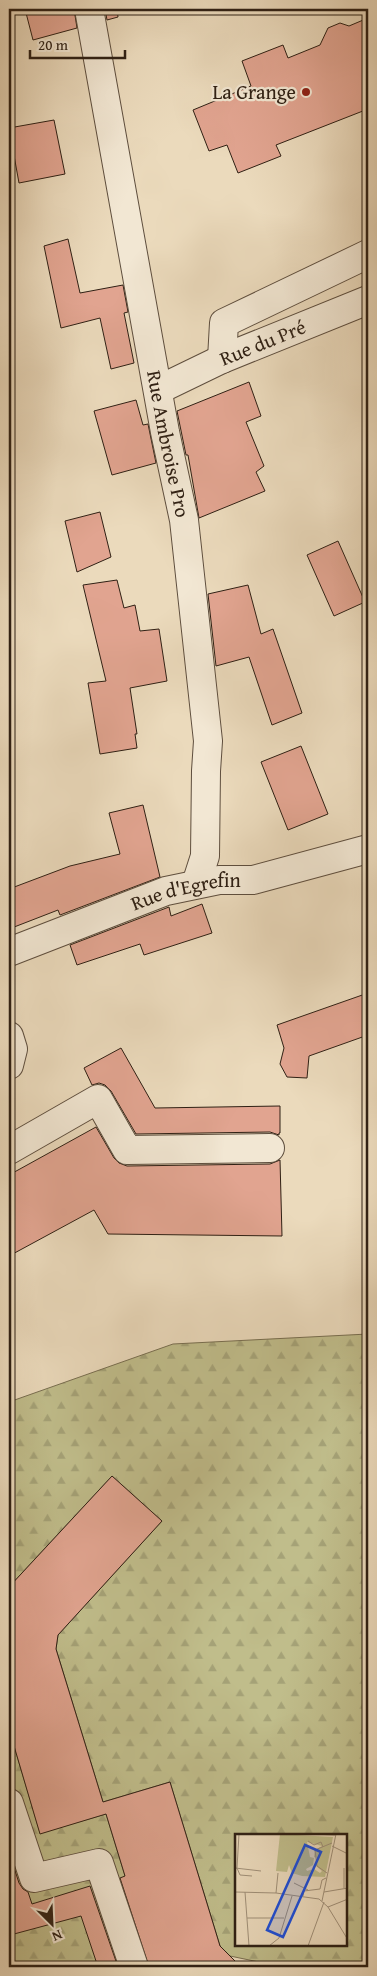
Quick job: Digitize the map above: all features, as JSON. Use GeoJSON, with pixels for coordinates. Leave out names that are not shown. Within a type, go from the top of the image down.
{"type":"FeatureCollection","features":[{"type":"Feature","properties":{"kind":"street","name":"Rue Ambroise Pro"},"geometry":{"type":"LineString","coordinates":[[89,9],[165,432],[184,520],[208,741],[204,856],[196,884]]}},
{"type":"Feature","properties":{"kind":"street"},"geometry":{"type":"LineString","coordinates":[[222,359],[224,323],[368,254]]}},
{"type":"Feature","properties":{"kind":"street","name":"Rue du Pré"},"geometry":{"type":"LineString","coordinates":[[158,390],[222,359],[368,300]]}},
{"type":"Feature","properties":{"kind":"street","name":"Rue d'Egrefin"},"geometry":{"type":"LineString","coordinates":[[9,952],[166,891],[219,880],[253,880],[368,849]]}},
{"type":"Feature","properties":{"kind":"street"},"geometry":{"type":"LineString","coordinates":[[9,1036],[13,1049],[9,1065]]}},
{"type":"Feature","properties":{"kind":"street"},"geometry":{"type":"LineString","coordinates":[[9,1150],[98,1099],[127,1150],[270,1148]]}},
{"type":"Feature","properties":{"kind":"street"},"geometry":{"type":"LineString","coordinates":[[9,1803],[34,1878],[99,1863],[134,1967]]}},
{"type":"Feature","properties":{"kind":"green space"},"geometry":{"type":"Polygon","coordinates":[[[368,1334],[368,1967],[283,1967],[230,1956],[220,1946],[170,1782],[103,1802],[56,1649],[58,1635],[162,1521],[112,1476],[9,1587],[9,1402],[173,1344],[368,1334]]]}},
{"type":"Feature","properties":{"kind":"green space"},"geometry":{"type":"Polygon","coordinates":[[[9,1729],[40,1833],[106,1814],[153,1967],[9,1967],[9,1729]]]}},
{"type":"Feature","properties":{"kind":"building"},"geometry":{"type":"Polygon","coordinates":[[[25,9],[74,9],[77,28],[33,40],[25,9]]]}},
{"type":"Feature","properties":{"kind":"building"},"geometry":{"type":"Polygon","coordinates":[[[105,9],[117,9],[118,17],[107,20],[105,9]]]}},
{"type":"Feature","properties":{"kind":"building","name":"La Grange"},"geometry":{"type":"Polygon","coordinates":[[[368,18],[368,109],[276,145],[281,156],[238,173],[227,145],[209,151],[193,110],[251,86],[242,61],[283,45],[288,58],[320,45],[328,28],[340,23],[349,26],[368,18]]]}},
{"type":"Feature","properties":{"kind":"building"},"geometry":{"type":"Polygon","coordinates":[[[54,120],[65,174],[19,183],[9,128],[54,120]]]}},
{"type":"Feature","properties":{"kind":"building"},"geometry":{"type":"Polygon","coordinates":[[[68,239],[80,293],[123,285],[128,312],[124,313],[134,363],[111,369],[100,318],[61,328],[44,246],[68,239]]]}},
{"type":"Feature","properties":{"kind":"building"},"geometry":{"type":"Polygon","coordinates":[[[249,382],[261,416],[246,422],[264,466],[256,472],[265,491],[199,518],[188,455],[186,455],[177,411],[249,382]]]}},
{"type":"Feature","properties":{"kind":"building"},"geometry":{"type":"Polygon","coordinates":[[[136,400],[143,425],[148,424],[156,463],[112,475],[94,411],[136,400]]]}},
{"type":"Feature","properties":{"kind":"building"},"geometry":{"type":"Polygon","coordinates":[[[100,512],[111,557],[77,572],[65,521],[100,512]]]}},
{"type":"Feature","properties":{"kind":"building"},"geometry":{"type":"Polygon","coordinates":[[[338,541],[365,602],[334,616],[307,555],[338,541]]]}},
{"type":"Feature","properties":{"kind":"building"},"geometry":{"type":"Polygon","coordinates":[[[117,580],[124,608],[135,605],[140,631],[159,629],[167,681],[130,688],[137,734],[135,734],[137,748],[100,754],[88,683],[106,681],[83,585],[117,580]]]}},
{"type":"Feature","properties":{"kind":"building"},"geometry":{"type":"Polygon","coordinates":[[[248,585],[261,634],[273,629],[302,713],[272,725],[249,657],[216,666],[208,594],[248,585]]]}},
{"type":"Feature","properties":{"kind":"building"},"geometry":{"type":"Polygon","coordinates":[[[301,746],[328,814],[288,830],[261,762],[301,746]]]}},
{"type":"Feature","properties":{"kind":"building"},"geometry":{"type":"Polygon","coordinates":[[[143,805],[160,877],[60,915],[58,910],[9,929],[9,889],[70,866],[120,854],[109,813],[143,805]]]}},
{"type":"Feature","properties":{"kind":"building"},"geometry":{"type":"Polygon","coordinates":[[[202,904],[212,933],[144,955],[140,944],[77,965],[70,945],[169,907],[171,916],[202,904]]]}},
{"type":"Feature","properties":{"kind":"building"},"geometry":{"type":"Polygon","coordinates":[[[368,993],[368,1035],[309,1056],[307,1078],[287,1077],[280,1064],[284,1048],[277,1025],[368,993]]]}},
{"type":"Feature","properties":{"kind":"building"},"geometry":{"type":"Polygon","coordinates":[[[121,1048],[155,1108],[280,1106],[279,1135],[270,1132],[136,1134],[111,1091],[105,1085],[99,1083],[92,1085],[84,1068],[121,1048]]]}},
{"type":"Feature","properties":{"kind":"building"},"geometry":{"type":"Polygon","coordinates":[[[96,1127],[114,1158],[119,1163],[127,1166],[270,1164],[280,1160],[282,1236],[108,1234],[94,1210],[9,1256],[9,1175],[96,1127]]]}},
{"type":"Feature","properties":{"kind":"building"},"geometry":{"type":"Polygon","coordinates":[[[112,1476],[162,1521],[58,1635],[56,1649],[103,1802],[170,1782],[220,1946],[241,1967],[149,1967],[120,1878],[125,1876],[106,1814],[40,1834],[9,1729],[9,1587],[112,1476]]]}},
{"type":"Feature","properties":{"kind":"building"},"geometry":{"type":"Polygon","coordinates":[[[9,1852],[19,1883],[28,1892],[32,1904],[90,1886],[118,1967],[98,1967],[81,1916],[14,1934],[9,1917],[9,1852]]]}},
{"type":"Feature","properties":{"kind":"place","name":"La Grange"},"geometry":{"type":"Point","coordinates":[306,92]}}]}
